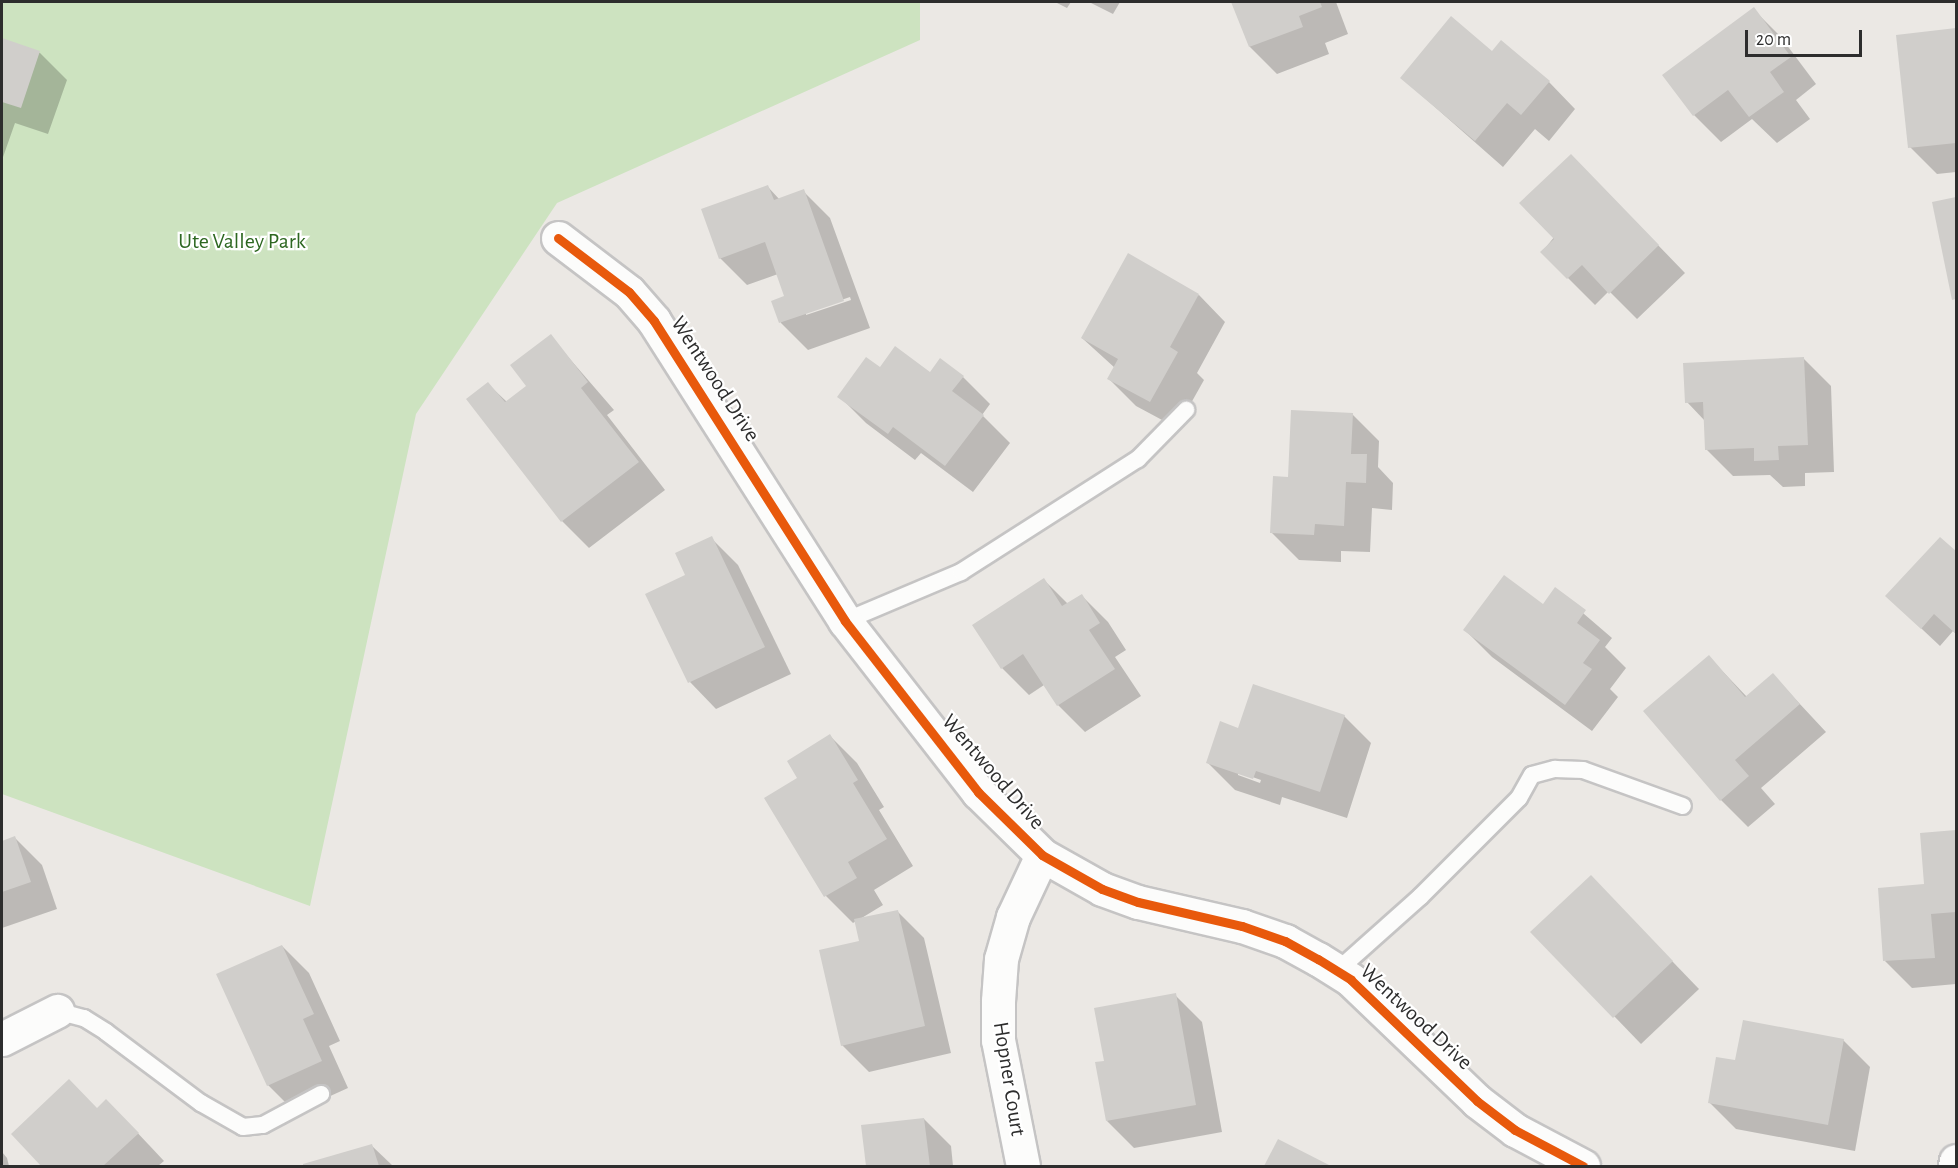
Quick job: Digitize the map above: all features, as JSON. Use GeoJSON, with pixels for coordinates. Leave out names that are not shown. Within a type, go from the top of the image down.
{"type":"FeatureCollection","features":[{"type":"Feature","properties":{"kind":"street","name":"Wentwood Drive"},"geometry":{"type":"LineString","coordinates":[[558,238],[629,292],[654,321],[845,621],[978,792],[1042,855],[1102,889],[1286,941],[1351,980],[1477,1101],[1515,1130],[1583,1167]]}},
{"type":"Feature","properties":{"kind":"street","name":"Hopner Court"},"geometry":{"type":"LineString","coordinates":[[1023,1167],[998,1040],[1000,960],[1013,917],[1042,855]]}},
{"type":"Feature","properties":{"kind":"street"},"geometry":{"type":"LineString","coordinates":[[2,1039],[57,1011]]}},
{"type":"Feature","properties":{"kind":"street"},"geometry":{"type":"LineString","coordinates":[[1955,1167],[1956,1161]]}},
{"type":"Feature","properties":{"kind":"lane"},"geometry":{"type":"LineString","coordinates":[[845,621],[970,566],[1138,459],[1186,410]]}},
{"type":"Feature","properties":{"kind":"lane"},"geometry":{"type":"LineString","coordinates":[[1337,971],[1519,798],[1532,775],[1555,769],[1582,770],[1683,806]]}},
{"type":"Feature","properties":{"kind":"lane"},"geometry":{"type":"LineString","coordinates":[[57,1011],[84,1018],[201,1103],[243,1127],[263,1125],[321,1094]]}},
{"type":"Feature","properties":{"kind":"green space","name":"Ute Valley Park"},"geometry":{"type":"Polygon","coordinates":[[[2,2],[920,2],[920,40],[557,203],[416,414],[310,906],[2,794],[2,2]]]}},
{"type":"Feature","properties":{"kind":"building"},"geometry":{"type":"Polygon","coordinates":[[[1231,2],[1320,2],[1322,7],[1299,16],[1303,27],[1249,47],[1231,2]]]}},
{"type":"Feature","properties":{"kind":"building"},"geometry":{"type":"Polygon","coordinates":[[[1754,7],[1791,57],[1770,72],[1784,92],[1749,117],[1728,90],[1693,116],[1662,75],[1754,7]]]}},
{"type":"Feature","properties":{"kind":"building"},"geometry":{"type":"Polygon","coordinates":[[[1451,16],[1492,51],[1501,40],[1550,81],[1521,115],[1507,103],[1475,141],[1400,78],[1451,16]]]}},
{"type":"Feature","properties":{"kind":"building"},"geometry":{"type":"Polygon","coordinates":[[[1956,28],[1956,143],[1908,148],[1896,35],[1956,28]]]}},
{"type":"Feature","properties":{"kind":"building"},"geometry":{"type":"Polygon","coordinates":[[[2,38],[40,51],[21,108],[2,102],[2,38]]]}},
{"type":"Feature","properties":{"kind":"building"},"geometry":{"type":"Polygon","coordinates":[[[1571,154],[1659,245],[1609,294],[1582,265],[1567,279],[1540,252],[1554,239],[1519,203],[1571,154]]]}},
{"type":"Feature","properties":{"kind":"building"},"geometry":{"type":"Polygon","coordinates":[[[768,185],[774,200],[804,189],[844,301],[779,323],[771,301],[784,296],[765,242],[719,259],[701,209],[768,185]]]}},
{"type":"Feature","properties":{"kind":"building"},"geometry":{"type":"Polygon","coordinates":[[[1956,197],[1956,299],[1952,300],[1932,202],[1956,197]]]}},
{"type":"Feature","properties":{"kind":"building"},"geometry":{"type":"Polygon","coordinates":[[[1128,253],[1199,294],[1170,347],[1178,352],[1150,402],[1107,379],[1118,359],[1081,338],[1128,253]]]}},
{"type":"Feature","properties":{"kind":"building"},"geometry":{"type":"Polygon","coordinates":[[[551,334],[588,382],[581,388],[639,462],[561,522],[466,399],[488,382],[505,402],[526,386],[510,365],[551,334]]]}},
{"type":"Feature","properties":{"kind":"building"},"geometry":{"type":"Polygon","coordinates":[[[895,346],[930,372],[940,358],[964,376],[952,391],[984,415],[945,466],[893,427],[888,434],[837,397],[866,357],[880,367],[895,346]]]}},
{"type":"Feature","properties":{"kind":"building"},"geometry":{"type":"Polygon","coordinates":[[[1804,357],[1808,445],[1778,446],[1779,460],[1754,461],[1754,448],[1705,450],[1703,402],[1685,403],[1683,363],[1804,357]]]}},
{"type":"Feature","properties":{"kind":"building"},"geometry":{"type":"Polygon","coordinates":[[[1291,410],[1353,413],[1351,454],[1367,454],[1366,483],[1346,482],[1344,526],[1315,524],[1314,535],[1270,533],[1273,476],[1288,477],[1291,410]]]}},
{"type":"Feature","properties":{"kind":"building"},"geometry":{"type":"Polygon","coordinates":[[[712,536],[765,647],[688,683],[645,594],[685,575],[675,553],[712,536]]]}},
{"type":"Feature","properties":{"kind":"building"},"geometry":{"type":"Polygon","coordinates":[[[1940,537],[1956,551],[1956,634],[1934,614],[1921,629],[1885,596],[1940,537]]]}},
{"type":"Feature","properties":{"kind":"building"},"geometry":{"type":"Polygon","coordinates":[[[1504,575],[1543,604],[1555,587],[1586,610],[1577,623],[1600,640],[1583,663],[1592,669],[1565,705],[1463,630],[1504,575]]]}},
{"type":"Feature","properties":{"kind":"building"},"geometry":{"type":"Polygon","coordinates":[[[1044,578],[1062,606],[1082,594],[1100,623],[1089,630],[1115,669],[1057,706],[1023,654],[1001,669],[972,625],[1044,578]]]}},
{"type":"Feature","properties":{"kind":"building"},"geometry":{"type":"Polygon","coordinates":[[[1709,655],[1745,697],[1773,673],[1800,704],[1735,760],[1749,776],[1720,801],[1643,711],[1709,655]]]}},
{"type":"Feature","properties":{"kind":"building"},"geometry":{"type":"Polygon","coordinates":[[[1253,684],[1345,715],[1320,792],[1256,771],[1253,779],[1206,763],[1220,721],[1238,728],[1253,684]]]}},
{"type":"Feature","properties":{"kind":"building"},"geometry":{"type":"Polygon","coordinates":[[[830,734],[858,780],[853,783],[887,839],[848,862],[857,878],[824,897],[764,798],[797,778],[787,761],[830,734]]]}},
{"type":"Feature","properties":{"kind":"building"},"geometry":{"type":"Polygon","coordinates":[[[1956,830],[1956,912],[1931,914],[1935,958],[1883,961],[1878,888],[1924,884],[1920,833],[1956,830]]]}},
{"type":"Feature","properties":{"kind":"building"},"geometry":{"type":"Polygon","coordinates":[[[15,836],[31,882],[2,892],[2,841],[15,836]]]}},
{"type":"Feature","properties":{"kind":"building"},"geometry":{"type":"Polygon","coordinates":[[[1591,875],[1673,961],[1613,1018],[1530,932],[1591,875]]]}},
{"type":"Feature","properties":{"kind":"building"},"geometry":{"type":"Polygon","coordinates":[[[898,910],[925,1026],[841,1046],[819,950],[859,941],[854,919],[898,910]]]}},
{"type":"Feature","properties":{"kind":"building"},"geometry":{"type":"Polygon","coordinates":[[[282,945],[314,1014],[303,1019],[322,1061],[267,1086],[216,974],[282,945]]]}},
{"type":"Feature","properties":{"kind":"building"},"geometry":{"type":"Polygon","coordinates":[[[1176,993],[1196,1105],[1106,1121],[1095,1062],[1104,1061],[1094,1008],[1176,993]]]}},
{"type":"Feature","properties":{"kind":"building"},"geometry":{"type":"Polygon","coordinates":[[[1743,1020],[1844,1039],[1828,1125],[1708,1103],[1716,1057],[1735,1060],[1743,1020]]]}},
{"type":"Feature","properties":{"kind":"building"},"geometry":{"type":"Polygon","coordinates":[[[69,1079],[97,1108],[106,1099],[139,1133],[103,1166],[41,1166],[11,1134],[69,1079]]]}},
{"type":"Feature","properties":{"kind":"building"},"geometry":{"type":"Polygon","coordinates":[[[924,1118],[930,1166],[866,1166],[861,1125],[924,1118]]]}},
{"type":"Feature","properties":{"kind":"building"},"geometry":{"type":"Polygon","coordinates":[[[1278,1139],[1331,1166],[1264,1166],[1278,1139]]]}},
{"type":"Feature","properties":{"kind":"building"},"geometry":{"type":"Polygon","coordinates":[[[372,1144],[379,1166],[303,1166],[303,1164],[372,1144]]]}},
{"type":"Feature","properties":{"kind":"cycle path"},"geometry":{"type":"LineString","coordinates":[[558,238],[629,292],[654,321],[845,621],[978,792],[1042,855],[1102,889],[1138,902],[1242,926],[1285,941],[1318,959],[1351,980],[1477,1101],[1515,1130],[1583,1166]]}}]}
